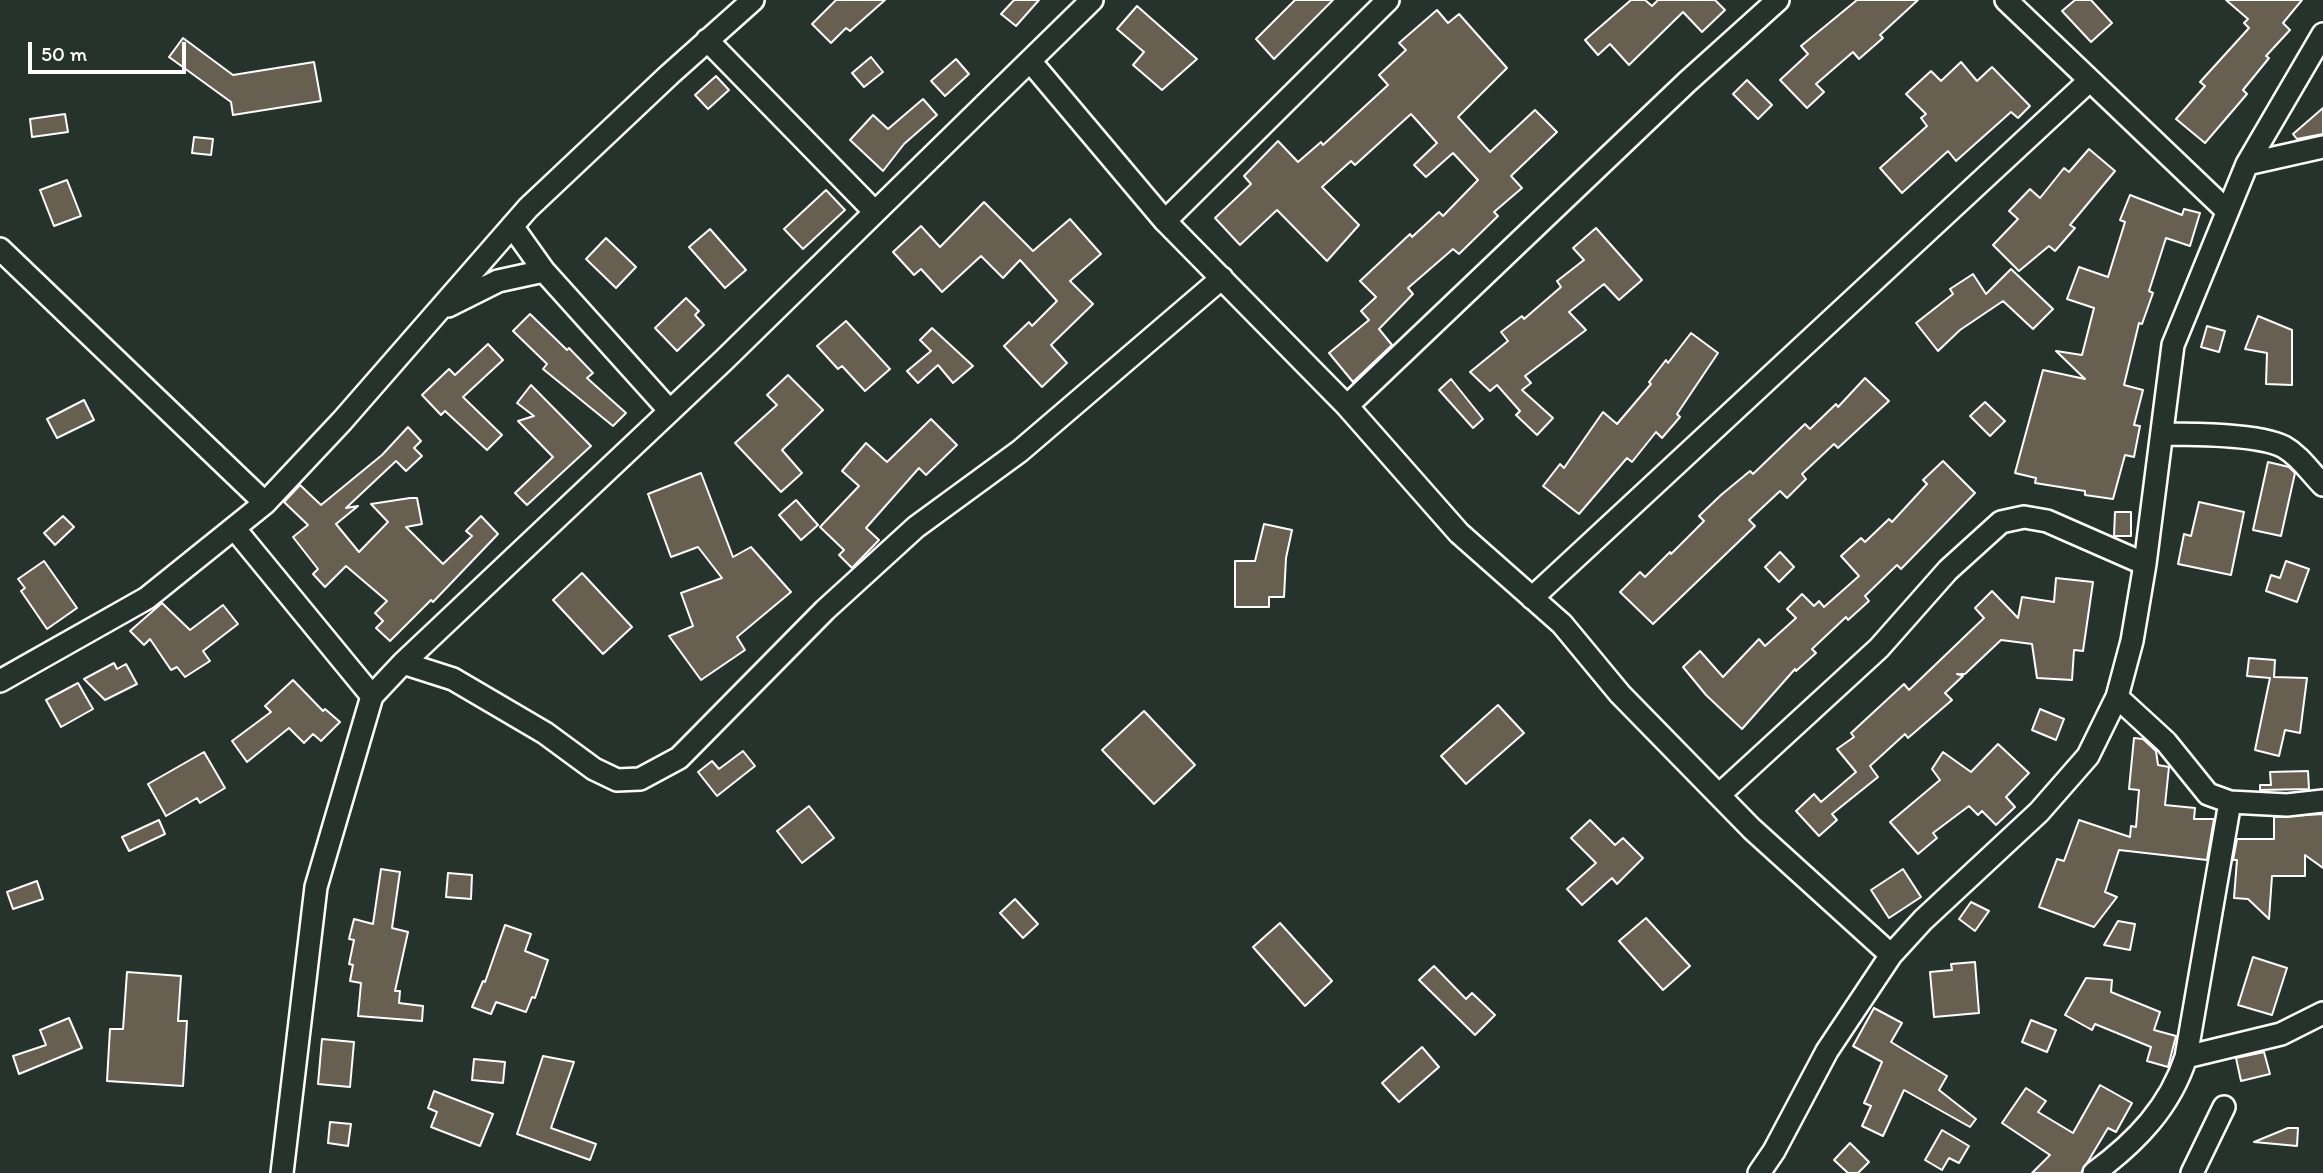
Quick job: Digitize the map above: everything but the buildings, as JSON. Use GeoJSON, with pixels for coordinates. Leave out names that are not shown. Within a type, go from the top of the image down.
{"type":"FeatureCollection","features":[{"type":"Feature","properties":{"kind":"street"},"geometry":{"type":"LineString","coordinates":[[0,681],[148,598],[265,503],[342,421],[512,226],[707,40],[753,0]]}},
{"type":"Feature","properties":{"kind":"street"},"geometry":{"type":"LineString","coordinates":[[282,1173],[316,887],[372,696],[402,663],[670,411],[1092,0]]}},
{"type":"Feature","properties":{"kind":"street"},"geometry":{"type":"LineString","coordinates":[[1166,221],[1388,0]]}},
{"type":"Feature","properties":{"kind":"street"},"geometry":{"type":"LineString","coordinates":[[1347,406],[1687,82],[1778,0]]}},
{"type":"Feature","properties":{"kind":"street"},"geometry":{"type":"LineString","coordinates":[[2006,0],[2226,210]]}},
{"type":"Feature","properties":{"kind":"street"},"geometry":{"type":"LineString","coordinates":[[1759,1173],[1774,1151],[1827,1051],[1891,955],[1923,920],[2047,803],[2088,756],[2117,697],[2132,640],[2164,434],[2173,345],[2247,164],[2323,34]]}},
{"type":"Feature","properties":{"kind":"street"},"geometry":{"type":"LineString","coordinates":[[707,40],[875,212]]}},
{"type":"Feature","properties":{"kind":"street"},"geometry":{"type":"LineString","coordinates":[[1030,61],[1166,221],[1347,406],[1459,533],[1562,625],[1620,694],[1752,829],[1891,955]]}},
{"type":"Feature","properties":{"kind":"street"},"geometry":{"type":"LineString","coordinates":[[1532,598],[2088,81]]}},
{"type":"Feature","properties":{"kind":"street"},"geometry":{"type":"LineString","coordinates":[[2247,164],[2323,147]]}},
{"type":"Feature","properties":{"kind":"street"},"geometry":{"type":"LineString","coordinates":[[512,226],[544,271],[670,411]]}},
{"type":"Feature","properties":{"kind":"street"},"geometry":{"type":"LineString","coordinates":[[0,248],[265,503]]}},
{"type":"Feature","properties":{"kind":"street"},"geometry":{"type":"LineString","coordinates":[[429,320],[481,287],[522,274],[544,271]]}},
{"type":"Feature","properties":{"kind":"street"},"geometry":{"type":"LineString","coordinates":[[402,663],[453,679],[545,733],[594,769],[617,780],[640,779],[679,758],[825,610],[916,527],[1020,451],[1222,278]]}},
{"type":"Feature","properties":{"kind":"street"},"geometry":{"type":"LineString","coordinates":[[2164,434],[2204,435],[2282,446],[2298,457],[2323,485]]}},
{"type":"Feature","properties":{"kind":"street"},"geometry":{"type":"LineString","coordinates":[[1719,795],[1879,648],[1948,570],[2001,522],[2024,517],[2047,520],[2145,565]]}},
{"type":"Feature","properties":{"kind":"street"},"geometry":{"type":"LineString","coordinates":[[234,528],[372,696]]}},
{"type":"Feature","properties":{"kind":"street"},"geometry":{"type":"LineString","coordinates":[[2117,697],[2165,743],[2208,794],[2230,802],[2287,805],[2323,802]]}},
{"type":"Feature","properties":{"kind":"street"},"geometry":{"type":"LineString","coordinates":[[2094,1173],[2150,1125],[2178,1081],[2186,1056],[2230,802]]}},
{"type":"Feature","properties":{"kind":"street"},"geometry":{"type":"LineString","coordinates":[[2186,1056],[2281,1034],[2323,1013]]}},
{"type":"Feature","properties":{"kind":"street"},"geometry":{"type":"LineString","coordinates":[[2192,1173],[2224,1107]]}}]}
